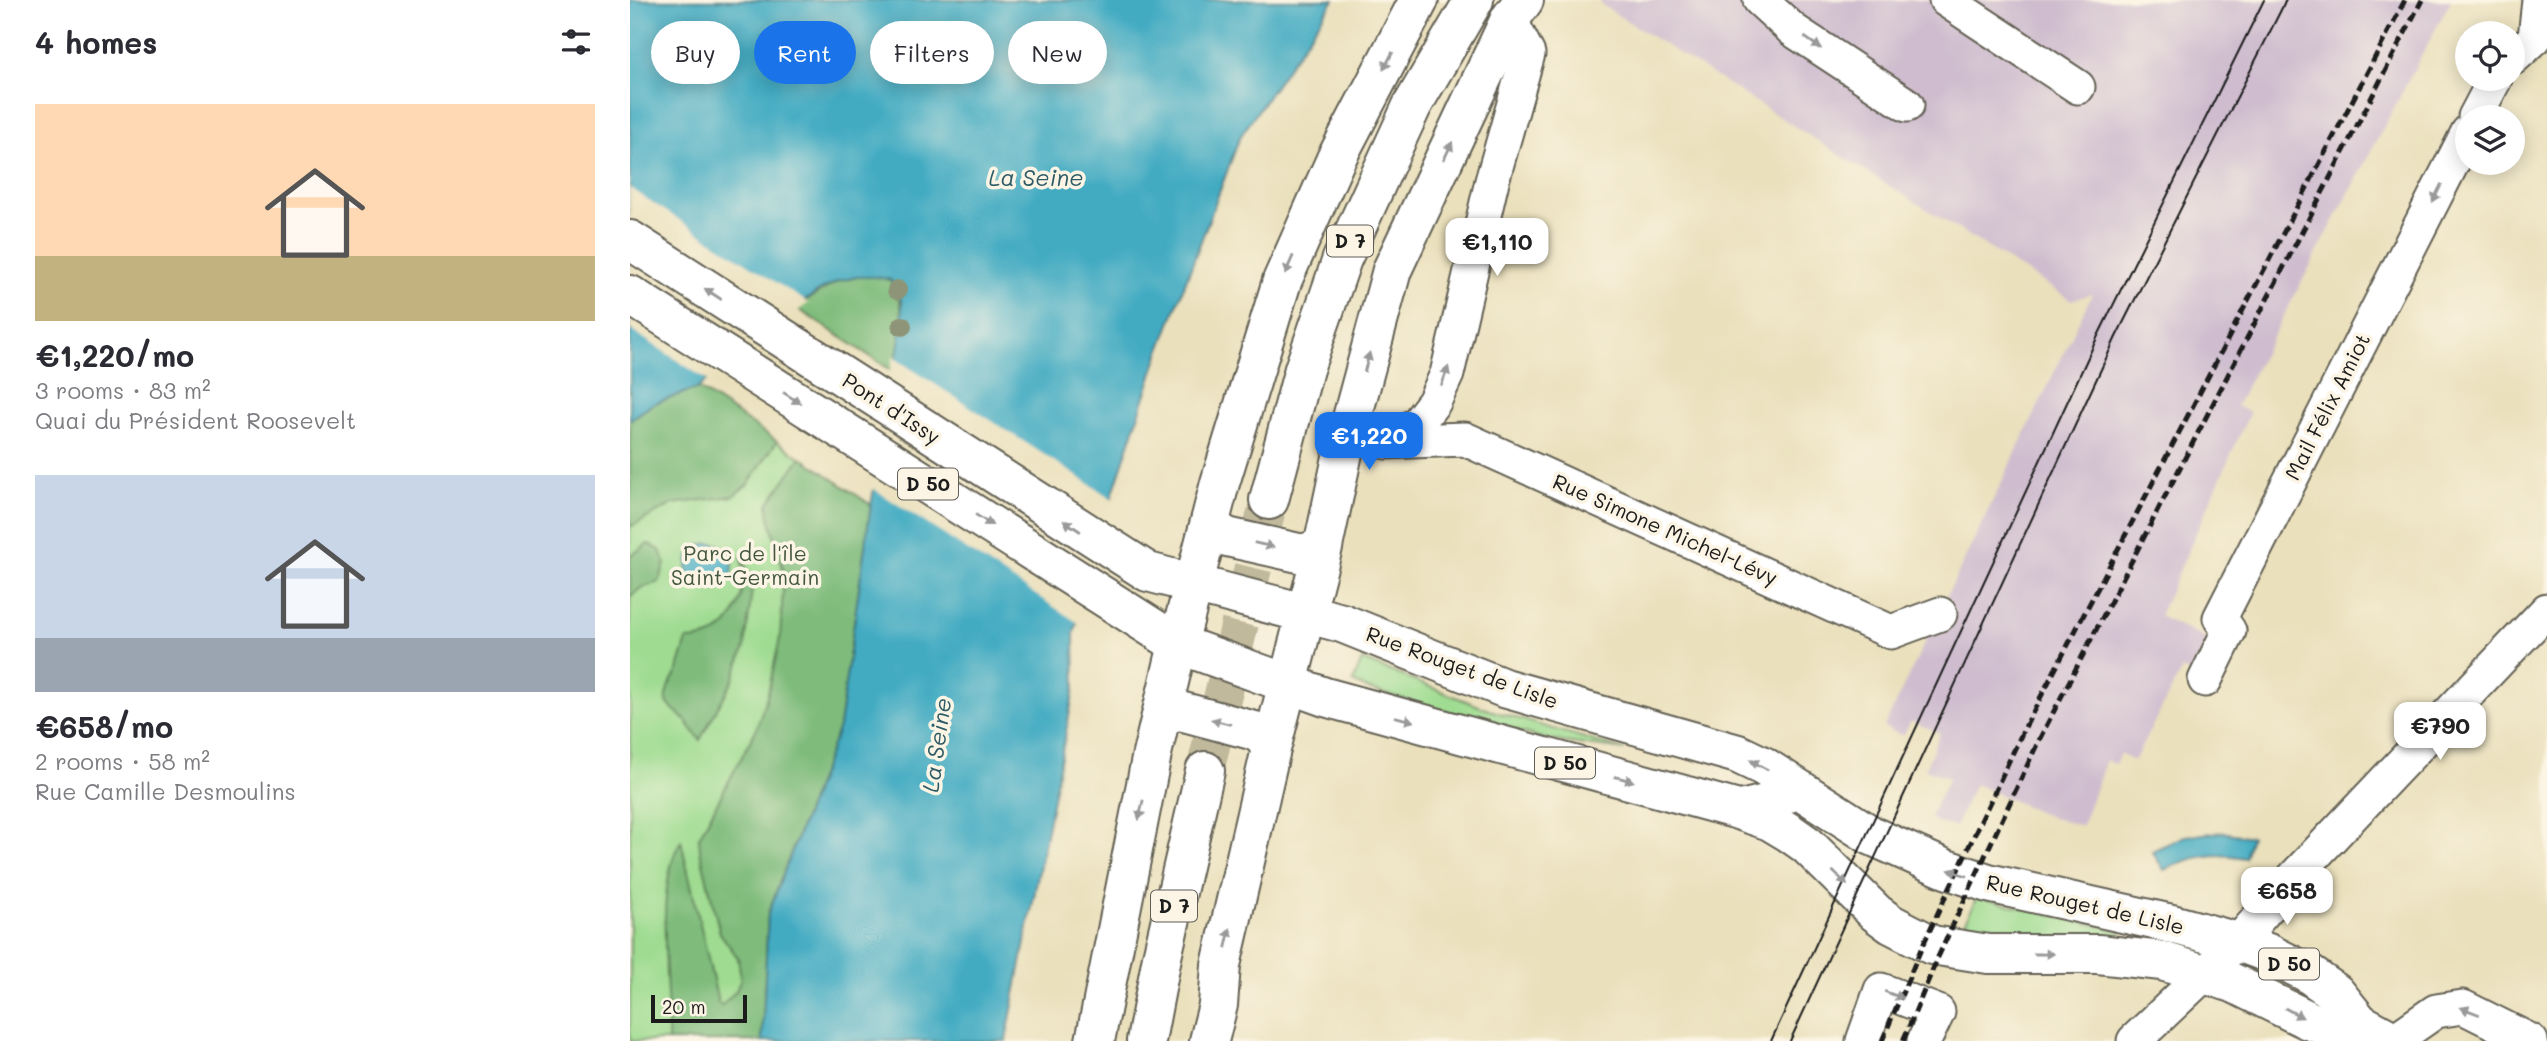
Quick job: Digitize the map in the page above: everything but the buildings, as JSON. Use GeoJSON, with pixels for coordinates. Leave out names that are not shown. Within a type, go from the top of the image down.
{"type":"FeatureCollection","features":[{"type":"Feature","properties":{"kind":"main road"},"geometry":{"type":"LineString","coordinates":[[1095,1041],[1178,645],[1220,483],[1282,281],[1336,159],[1419,0]]}},
{"type":"Feature","properties":{"kind":"main road","name":"D 7"},"geometry":{"type":"LineString","coordinates":[[1269,500],[1304,369],[1342,258],[1412,106],[1474,0]]}},
{"type":"Feature","properties":{"kind":"main road"},"geometry":{"type":"LineString","coordinates":[[1209,1041],[1218,1006],[1221,965],[1287,684],[1392,270],[1517,10]]}},
{"type":"Feature","properties":{"kind":"main road","name":"Pont d'Issy"},"geometry":{"type":"LineString","coordinates":[[630,240],[1130,563],[1148,572],[1194,586]]}},
{"type":"Feature","properties":{"kind":"main road","name":"Pont d'Issy"},"geometry":{"type":"LineString","coordinates":[[630,295],[1121,606],[1178,645]]}},
{"type":"Feature","properties":{"kind":"main road"},"geometry":{"type":"LineString","coordinates":[[1211,521],[1217,531],[1227,537],[1303,554],[1323,547]]}},
{"type":"Feature","properties":{"kind":"main road","name":"Rue Rouget de Lisle"},"geometry":{"type":"LineString","coordinates":[[1194,586],[1342,623],[1504,688],[1738,754],[1872,836],[1947,869],[1988,883],[2172,924],[2238,942],[2306,972],[2336,993],[2382,1035]]}},
{"type":"Feature","properties":{"kind":"main road","name":"Rue Rouget de Lisle"},"geometry":{"type":"LineString","coordinates":[[1178,645],[1325,697],[1735,809],[1770,821],[1807,845],[1876,913],[1891,924],[1932,945],[1988,954],[2071,954],[2162,961],[2233,983],[2327,1027],[2382,1035]]}},
{"type":"Feature","properties":{"kind":"main road"},"geometry":{"type":"LineString","coordinates":[[1162,715],[1180,711],[1255,731],[1264,737],[1272,749]]}},
{"type":"Feature","properties":{"kind":"main road","name":"D 7"},"geometry":{"type":"LineString","coordinates":[[1146,1041],[1162,957],[1205,771]]}},
{"type":"Feature","properties":{"kind":"street"},"geometry":{"type":"LineString","coordinates":[[1760,0],[1793,30],[1907,105]]}},
{"type":"Feature","properties":{"kind":"street"},"geometry":{"type":"LineString","coordinates":[[1946,0],[2078,87]]}},
{"type":"Feature","properties":{"kind":"street"},"geometry":{"type":"LineString","coordinates":[[2532,48],[2539,0]]}},
{"type":"Feature","properties":{"kind":"street"},"geometry":{"type":"LineString","coordinates":[[1345,448],[1385,442],[1417,424],[1434,402],[1447,374],[1492,181],[1528,54],[1517,10]]}},
{"type":"Feature","properties":{"kind":"street","name":"Mail Félix Amiot"},"geometry":{"type":"LineString","coordinates":[[2205,680],[2229,631],[2220,618],[2455,158]]}},
{"type":"Feature","properties":{"kind":"street","name":"Rue Simone Michel-Lévy"},"geometry":{"type":"LineString","coordinates":[[1385,442],[1465,439],[1891,632],[1940,614]]}},
{"type":"Feature","properties":{"kind":"street"},"geometry":{"type":"LineString","coordinates":[[2134,1041],[2238,942],[2295,876],[2547,610]]}},
{"type":"Feature","properties":{"kind":"street","name":"Rue Rouget de Lisle"},"geometry":{"type":"LineString","coordinates":[[1735,809],[1803,792]]}},
{"type":"Feature","properties":{"kind":"street"},"geometry":{"type":"LineString","coordinates":[[1863,1041],[1881,990],[1938,1012],[1924,1041]]}},
{"type":"Feature","properties":{"kind":"street","name":"Rue Rouget de Lisle"},"geometry":{"type":"LineString","coordinates":[[2382,1035],[2436,1011],[2463,1007],[2531,1041]]}},
{"type":"Feature","properties":{"kind":"shaded area"},"geometry":{"type":"Polygon","coordinates":[[[1602,0],[2451,0],[2236,406],[2250,412],[2159,616],[2215,643],[2199,677],[2182,669],[2134,761],[2120,754],[2115,764],[2106,760],[2082,826],[2053,818],[1975,784],[1955,827],[1937,822],[1930,817],[1949,778],[1925,769],[1940,733],[1911,721],[1903,736],[1884,727],[2092,294],[2071,300],[1600,4],[1602,0]]]}},
{"type":"Feature","properties":{"kind":"green space"},"geometry":{"type":"Polygon","coordinates":[[[857,277],[891,280],[897,292],[902,325],[894,372],[795,307],[839,281],[857,277]]]}},
{"type":"Feature","properties":{"kind":"green space","name":"Parc de l'île Saint-Germain"},"geometry":{"type":"Polygon","coordinates":[[[698,388],[871,505],[839,727],[768,914],[762,1041],[630,1041],[630,420],[698,388]]]}},
{"type":"Feature","properties":{"kind":"green space"},"geometry":{"type":"Polygon","coordinates":[[[698,388],[777,441],[748,484],[733,496],[673,504],[630,527],[630,420],[653,404],[698,388]]]}},
{"type":"Feature","properties":{"kind":"green space"},"geometry":{"type":"Polygon","coordinates":[[[801,457],[871,505],[839,727],[768,913],[762,1041],[668,1041],[665,910],[672,861],[681,841],[721,1006],[736,991],[741,979],[738,958],[720,933],[699,837],[756,730],[768,693],[780,638],[784,573],[768,504],[801,457]]]}},
{"type":"Feature","properties":{"kind":"green space"},"geometry":{"type":"Polygon","coordinates":[[[648,544],[660,550],[665,564],[659,582],[641,588],[631,596],[630,609],[630,556],[648,544]]]}},
{"type":"Feature","properties":{"kind":"green space"},"geometry":{"type":"Polygon","coordinates":[[[741,555],[752,589],[745,647],[733,680],[700,740],[686,721],[668,704],[666,695],[687,640],[703,638],[717,632],[735,613],[743,585],[741,555]]]}},
{"type":"Feature","properties":{"kind":"green space"},"geometry":{"type":"Polygon","coordinates":[[[1362,660],[1489,710],[1625,750],[1548,740],[1367,689],[1353,682],[1362,660]]]}},
{"type":"Feature","properties":{"kind":"green space"},"geometry":{"type":"Polygon","coordinates":[[[1977,897],[2121,931],[2120,938],[1959,936],[1977,897]]]}},
{"type":"Feature","properties":{"kind":"water","name":"La Seine"},"geometry":{"type":"Polygon","coordinates":[[[630,0],[1334,0],[1240,137],[1162,345],[1114,490],[1074,633],[1075,685],[1006,1041],[762,1041],[768,914],[839,727],[871,505],[902,326],[902,302],[891,280],[857,277],[839,281],[819,291],[795,307],[698,388],[653,404],[630,420],[630,0]]]}},
{"type":"Feature","properties":{"kind":"water"},"geometry":{"type":"Polygon","coordinates":[[[710,543],[726,550],[733,566],[726,582],[710,589],[694,582],[687,566],[694,550],[710,543]]]}},
{"type":"Feature","properties":{"kind":"water"},"geometry":{"type":"Polygon","coordinates":[[[2222,832],[2251,837],[2245,858],[2203,856],[2164,870],[2152,851],[2185,836],[2222,832]]]}},
{"type":"Feature","properties":{"kind":"pier"},"geometry":{"type":"Polygon","coordinates":[[[630,188],[808,303],[710,382],[630,329],[630,188]]]}},
{"type":"Feature","properties":{"kind":"pier"},"geometry":{"type":"Polygon","coordinates":[[[893,357],[1114,500],[1080,624],[871,487],[893,357]]]}},
{"type":"Feature","properties":{"kind":"tunnel"},"geometry":{"type":"LineString","coordinates":[[1205,771],[1269,500]]}},
{"type":"Feature","properties":{"kind":"tram line"},"geometry":{"type":"LineString","coordinates":[[1771,1041],[2096,340],[2264,0]]}},
{"type":"Feature","properties":{"kind":"tram line"},"geometry":{"type":"LineString","coordinates":[[1790,1041],[2116,337],[2286,0]]}},
{"type":"Feature","properties":{"kind":"railway"},"geometry":{"type":"LineString","coordinates":[[1882,1041],[1921,949],[2023,731],[2405,0]]}},
{"type":"Feature","properties":{"kind":"railway"},"geometry":{"type":"LineString","coordinates":[[1903,1041],[1938,957],[2040,738],[2422,0]]}}]}
